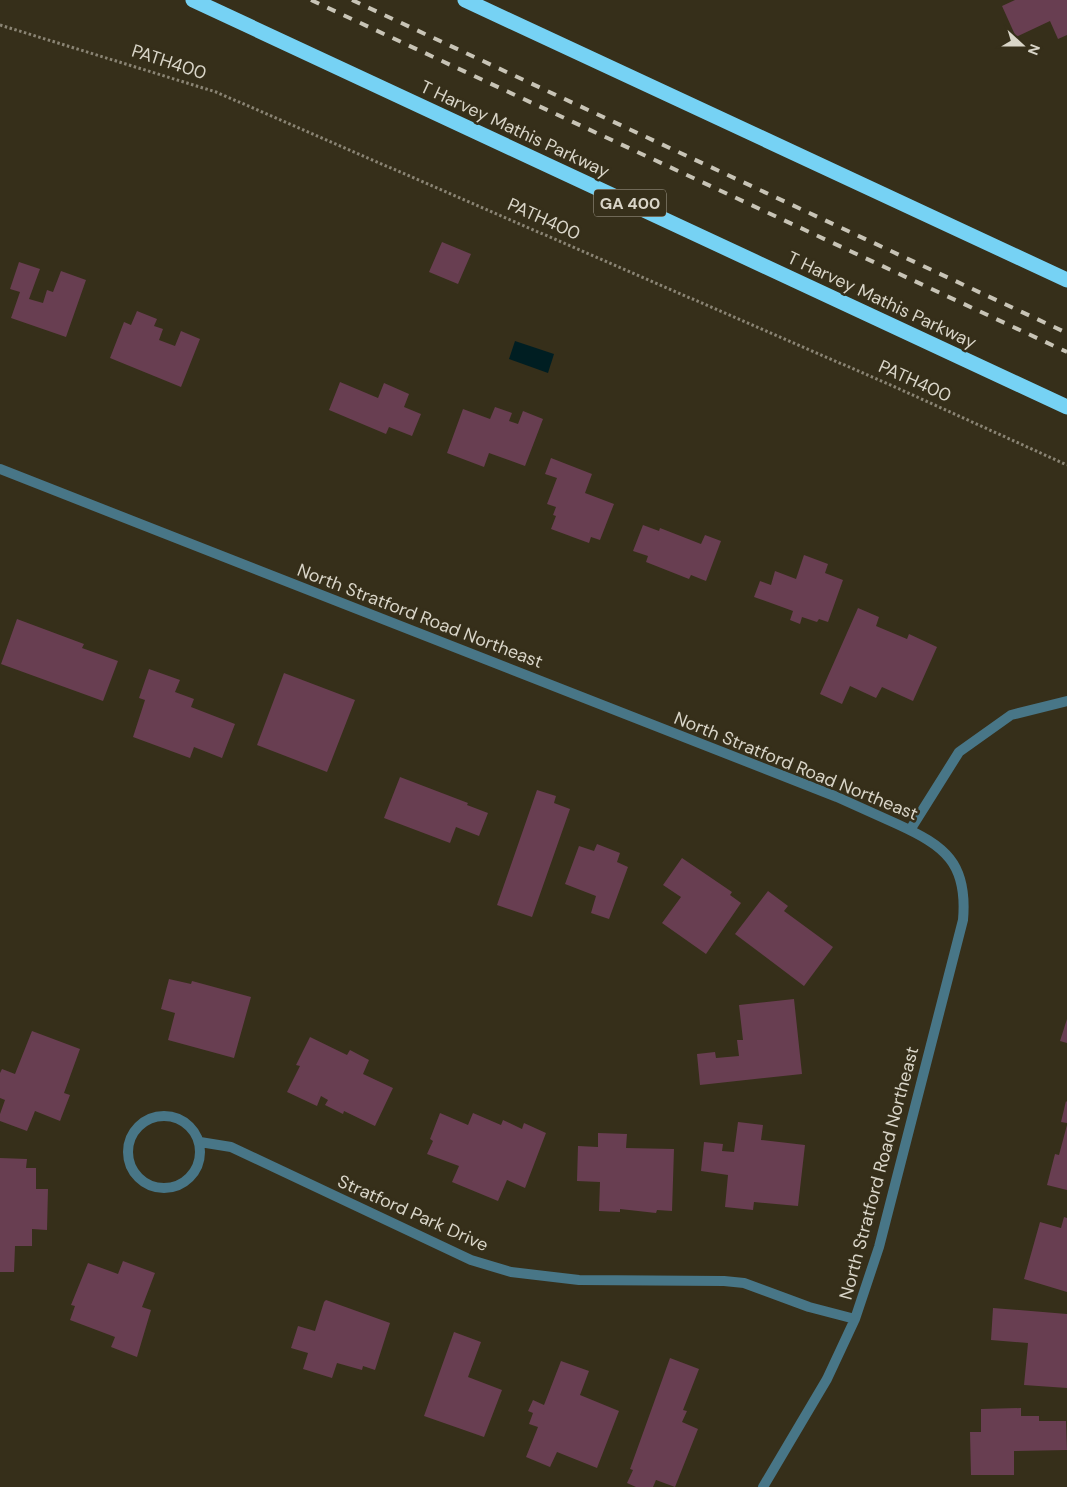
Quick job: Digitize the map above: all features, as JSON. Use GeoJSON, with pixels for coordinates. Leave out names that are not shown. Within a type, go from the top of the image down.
{"type":"FeatureCollection","features":[{"type":"Feature","properties":{"kind":"highway","name":"T Harvey Mathis Parkway"},"geometry":{"type":"LineString","coordinates":[[192,0],[1067,407]]}},
{"type":"Feature","properties":{"kind":"highway"},"geometry":{"type":"LineString","coordinates":[[465,0],[1067,280]]}},
{"type":"Feature","properties":{"kind":"street","name":"North Stratford Road Northeast"},"geometry":{"type":"LineString","coordinates":[[0,470],[837,797],[930,839],[949,856],[961,879],[964,900],[962,920],[879,1247],[855,1319],[828,1379],[763,1487]]}},
{"type":"Feature","properties":{"kind":"street"},"geometry":{"type":"LineString","coordinates":[[910,830],[959,752],[1011,715],[1067,701]]}},
{"type":"Feature","properties":{"kind":"street"},"geometry":{"type":"LineString","coordinates":[[170,1115],[183,1120],[194,1130],[200,1142],[200,1157],[196,1170],[186,1181],[173,1187],[159,1188],[146,1183],[135,1174],[129,1160],[128,1146],[133,1133],[143,1122],[156,1116],[170,1115]]}},
{"type":"Feature","properties":{"kind":"street","name":"Stratford Park Drive"},"geometry":{"type":"LineString","coordinates":[[200,1142],[231,1147],[471,1260],[511,1272],[579,1280],[724,1281],[744,1283],[809,1307],[855,1319]]}},
{"type":"Feature","properties":{"kind":"path","name":"PATH400"},"geometry":{"type":"LineString","coordinates":[[0,25],[216,92],[894,387],[1067,465]]}},
{"type":"Feature","properties":{"kind":"water"},"geometry":{"type":"Polygon","coordinates":[[[515,341],[554,354],[548,373],[509,359],[515,341]]]}},
{"type":"Feature","properties":{"kind":"building"},"geometry":{"type":"Polygon","coordinates":[[[1015,0],[1067,0],[1067,35],[1058,39],[1050,21],[1016,37],[1002,6],[1015,0]]]}},
{"type":"Feature","properties":{"kind":"building"},"geometry":{"type":"Polygon","coordinates":[[[442,242],[471,254],[458,284],[429,272],[442,242]]]}},
{"type":"Feature","properties":{"kind":"building"},"geometry":{"type":"Polygon","coordinates":[[[19,262],[40,269],[29,299],[43,303],[47,290],[53,292],[61,271],[86,280],[66,337],[11,318],[20,292],[10,289],[19,262]]]}},
{"type":"Feature","properties":{"kind":"building"},"geometry":{"type":"Polygon","coordinates":[[[137,311],[157,319],[154,326],[163,329],[159,340],[175,346],[181,331],[200,339],[181,387],[110,358],[124,322],[131,325],[137,311]]]}},
{"type":"Feature","properties":{"kind":"building"},"geometry":{"type":"Polygon","coordinates":[[[340,382],[378,398],[384,383],[409,394],[404,407],[421,414],[412,436],[389,427],[386,434],[329,410],[340,382]]]}},
{"type":"Feature","properties":{"kind":"building"},"geometry":{"type":"Polygon","coordinates":[[[495,407],[512,413],[509,421],[518,424],[523,411],[543,419],[525,466],[489,453],[484,467],[447,453],[463,409],[490,419],[495,407]]]}},
{"type":"Feature","properties":{"kind":"building"},"geometry":{"type":"Polygon","coordinates":[[[551,458],[592,474],[585,493],[614,504],[600,540],[591,537],[589,543],[551,529],[556,516],[553,515],[556,507],[547,504],[557,478],[545,474],[551,458]]]}},
{"type":"Feature","properties":{"kind":"building"},"geometry":{"type":"Polygon","coordinates":[[[643,525],[659,531],[660,528],[701,544],[705,535],[721,541],[706,581],[691,575],[689,579],[646,562],[648,556],[633,551],[643,525]]]}},
{"type":"Feature","properties":{"kind":"building"},"geometry":{"type":"Polygon","coordinates":[[[804,555],[828,564],[825,573],[843,580],[828,622],[819,619],[817,622],[802,617],[800,624],[790,620],[793,611],[754,597],[760,581],[771,585],[775,571],[796,579],[804,555]]]}},
{"type":"Feature","properties":{"kind":"building"},"geometry":{"type":"Polygon","coordinates":[[[858,608],[879,617],[876,626],[907,639],[909,634],[937,647],[913,701],[882,687],[876,698],[850,686],[842,704],[820,694],[858,608]]]}},
{"type":"Feature","properties":{"kind":"building"},"geometry":{"type":"Polygon","coordinates":[[[17,619],[84,644],[82,648],[118,661],[103,701],[1,664],[17,619]]]}},
{"type":"Feature","properties":{"kind":"building"},"geometry":{"type":"Polygon","coordinates":[[[149,669],[180,680],[175,692],[194,699],[191,707],[235,724],[222,758],[194,747],[190,758],[133,737],[145,700],[139,698],[149,669]]]}},
{"type":"Feature","properties":{"kind":"building"},"geometry":{"type":"Polygon","coordinates":[[[284,673],[355,700],[327,772],[257,745],[284,673]]]}},
{"type":"Feature","properties":{"kind":"building"},"geometry":{"type":"Polygon","coordinates":[[[400,777],[468,803],[467,805],[488,813],[479,836],[456,827],[450,843],[384,818],[400,777]]]}},
{"type":"Feature","properties":{"kind":"building"},"geometry":{"type":"Polygon","coordinates":[[[537,790],[556,796],[554,803],[570,809],[532,917],[497,905],[537,790]]]}},
{"type":"Feature","properties":{"kind":"building"},"geometry":{"type":"Polygon","coordinates":[[[597,844],[620,853],[617,862],[628,867],[609,919],[591,913],[596,896],[565,884],[579,846],[594,851],[597,844]]]}},
{"type":"Feature","properties":{"kind":"building"},"geometry":{"type":"Polygon","coordinates":[[[682,858],[732,892],[730,895],[741,903],[706,954],[662,923],[681,897],[663,885],[682,858]]]}},
{"type":"Feature","properties":{"kind":"building"},"geometry":{"type":"Polygon","coordinates":[[[768,891],[788,906],[784,911],[833,947],[804,986],[735,934],[768,891]]]}},
{"type":"Feature","properties":{"kind":"building"},"geometry":{"type":"Polygon","coordinates":[[[169,979],[191,984],[192,981],[251,997],[234,1058],[168,1040],[175,1013],[161,1009],[169,979]]]}},
{"type":"Feature","properties":{"kind":"building"},"geometry":{"type":"Polygon","coordinates":[[[794,999],[802,1074],[700,1085],[697,1054],[715,1052],[716,1058],[739,1056],[737,1040],[743,1040],[739,1005],[794,999]]]}},
{"type":"Feature","properties":{"kind":"building"},"geometry":{"type":"Polygon","coordinates":[[[1067,1019],[1067,1043],[1060,1041],[1067,1019]]]}},
{"type":"Feature","properties":{"kind":"building"},"geometry":{"type":"Polygon","coordinates":[[[32,1031],[80,1049],[64,1093],[70,1095],[60,1121],[35,1111],[27,1131],[0,1121],[0,1114],[5,1100],[0,1098],[0,1073],[2,1069],[15,1074],[32,1031]]]}},
{"type":"Feature","properties":{"kind":"building"},"geometry":{"type":"Polygon","coordinates":[[[310,1037],[347,1055],[350,1050],[369,1060],[363,1074],[393,1088],[375,1126],[344,1111],[343,1114],[325,1105],[328,1100],[321,1096],[317,1106],[287,1092],[300,1066],[296,1065],[310,1037]]]}},
{"type":"Feature","properties":{"kind":"building"},"geometry":{"type":"Polygon","coordinates":[[[1067,1102],[1067,1123],[1061,1122],[1067,1102]]]}},
{"type":"Feature","properties":{"kind":"building"},"geometry":{"type":"Polygon","coordinates":[[[440,1113],[468,1125],[473,1113],[501,1125],[503,1120],[522,1129],[524,1123],[546,1133],[525,1188],[507,1180],[498,1201],[452,1182],[459,1166],[427,1154],[433,1141],[430,1139],[440,1113]]]}},
{"type":"Feature","properties":{"kind":"building"},"geometry":{"type":"Polygon","coordinates":[[[738,1122],[763,1125],[761,1140],[805,1145],[798,1206],[754,1202],[753,1210],[725,1207],[728,1175],[701,1171],[704,1142],[723,1144],[722,1151],[734,1152],[738,1122]]]}},
{"type":"Feature","properties":{"kind":"building"},"geometry":{"type":"Polygon","coordinates":[[[1067,1125],[1067,1190],[1047,1185],[1055,1154],[1059,1155],[1067,1125]]]}},
{"type":"Feature","properties":{"kind":"building"},"geometry":{"type":"Polygon","coordinates":[[[598,1133],[627,1134],[626,1148],[674,1149],[672,1211],[657,1210],[656,1213],[620,1209],[620,1212],[599,1211],[600,1182],[577,1181],[578,1146],[598,1147],[598,1133]]]}},
{"type":"Feature","properties":{"kind":"building"},"geometry":{"type":"Polygon","coordinates":[[[0,1158],[27,1159],[26,1168],[36,1168],[36,1189],[48,1189],[47,1230],[32,1229],[32,1246],[15,1246],[14,1272],[0,1272],[0,1158]]]}},
{"type":"Feature","properties":{"kind":"building"},"geometry":{"type":"Polygon","coordinates":[[[1064,1217],[1067,1218],[1067,1292],[1024,1279],[1040,1222],[1061,1228],[1064,1217]]]}},
{"type":"Feature","properties":{"kind":"building"},"geometry":{"type":"Polygon","coordinates":[[[123,1261],[155,1273],[142,1307],[151,1310],[137,1357],[111,1347],[115,1337],[70,1320],[75,1306],[71,1305],[88,1263],[118,1274],[123,1261]]]}},
{"type":"Feature","properties":{"kind":"building"},"geometry":{"type":"Polygon","coordinates":[[[326,1300],[390,1323],[375,1370],[363,1366],[362,1370],[337,1363],[332,1378],[303,1369],[308,1353],[291,1348],[298,1326],[315,1331],[326,1300]]]}},
{"type":"Feature","properties":{"kind":"building"},"geometry":{"type":"Polygon","coordinates":[[[993,1308],[1067,1314],[1067,1388],[1024,1385],[1028,1343],[991,1340],[993,1308]]]}},
{"type":"Feature","properties":{"kind":"building"},"geometry":{"type":"Polygon","coordinates":[[[454,1332],[481,1342],[468,1377],[502,1390],[484,1437],[424,1416],[454,1332]]]}},
{"type":"Feature","properties":{"kind":"building"},"geometry":{"type":"Polygon","coordinates":[[[670,1358],[699,1369],[683,1410],[687,1411],[682,1422],[698,1429],[675,1487],[656,1480],[653,1487],[636,1487],[627,1483],[633,1470],[630,1469],[670,1358]]]}},
{"type":"Feature","properties":{"kind":"building"},"geometry":{"type":"Polygon","coordinates":[[[561,1361],[589,1371],[580,1395],[619,1411],[597,1468],[557,1452],[550,1467],[526,1457],[538,1427],[529,1424],[533,1413],[528,1411],[533,1400],[544,1405],[561,1361]]]}},
{"type":"Feature","properties":{"kind":"building"},"geometry":{"type":"Polygon","coordinates":[[[1021,1408],[1021,1416],[1039,1416],[1039,1421],[1066,1421],[1067,1450],[1014,1451],[1014,1475],[971,1475],[970,1432],[981,1432],[981,1409],[1021,1408]]]}},
{"type":"Feature","properties":{"kind":"railway"},"geometry":{"type":"LineString","coordinates":[[311,0],[1067,352]]}},
{"type":"Feature","properties":{"kind":"railway"},"geometry":{"type":"LineString","coordinates":[[352,0],[1067,333]]}}]}
